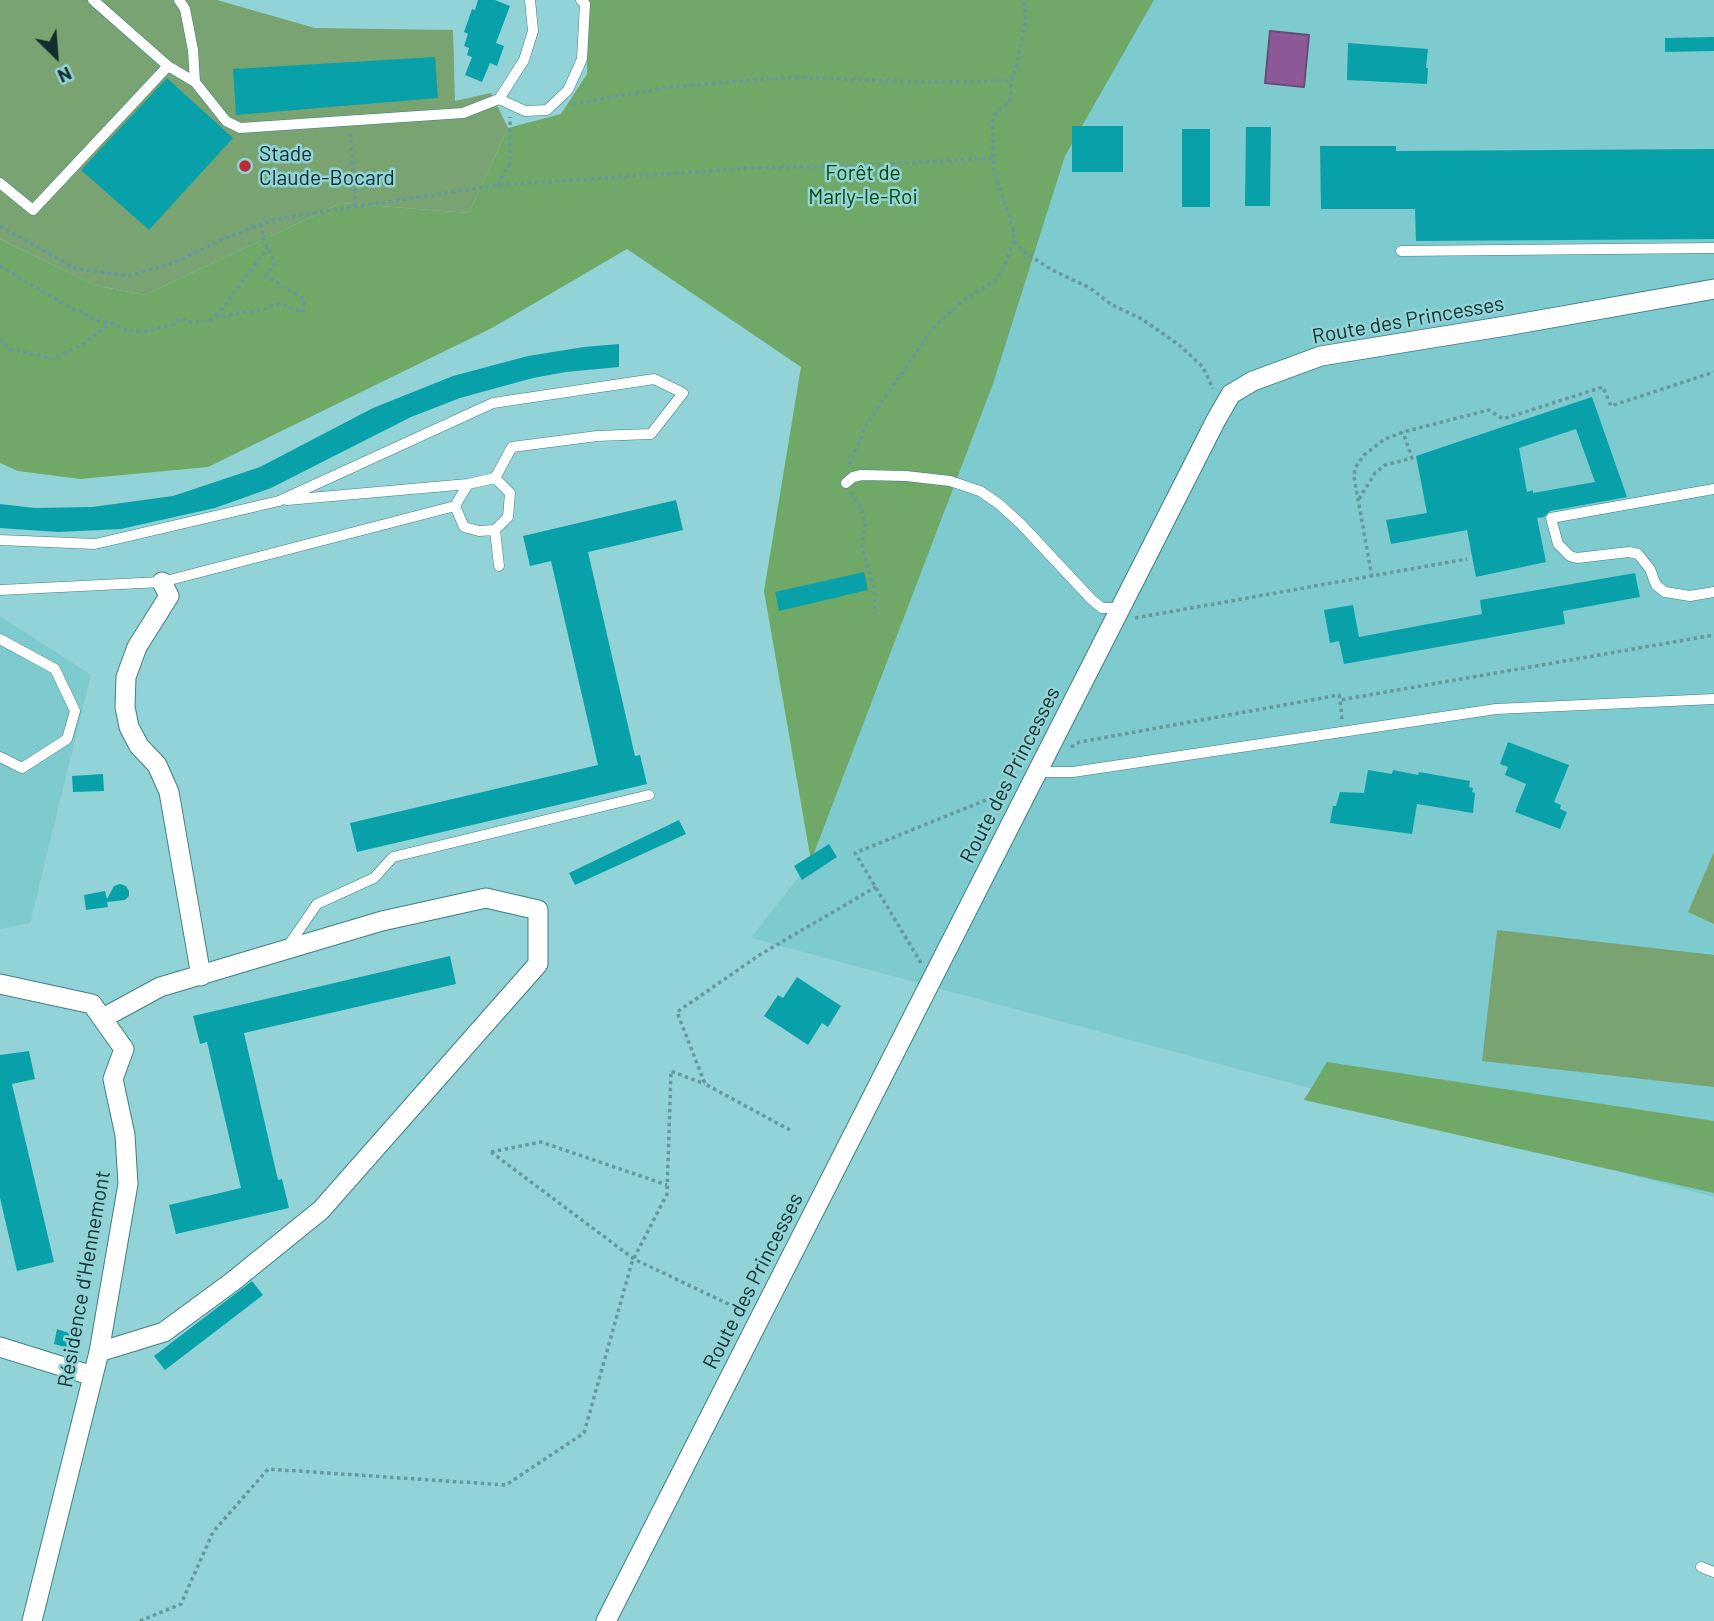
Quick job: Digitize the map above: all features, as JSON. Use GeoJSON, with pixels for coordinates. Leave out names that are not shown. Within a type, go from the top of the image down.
{"type":"FeatureCollection","features":[{"type":"Feature","properties":{"kind":"street","name":"Route des Princesses"},"geometry":{"type":"LineString","coordinates":[[606,1621],[1038,771],[1122,614],[1231,394],[1253,381],[1321,356],[1714,289]]}},
{"type":"Feature","properties":{"kind":"street"},"geometry":{"type":"LineString","coordinates":[[162,582],[169,596],[137,647],[126,677],[125,707],[129,727],[139,746],[157,765],[169,792],[201,976]]}},
{"type":"Feature","properties":{"kind":"street"},"geometry":{"type":"LineString","coordinates":[[99,1352],[163,1332],[232,1282],[321,1210],[538,964],[538,910],[486,898],[382,921],[160,987],[103,1018]]}},
{"type":"Feature","properties":{"kind":"street","name":"Résidence d'Hennemont"},"geometry":{"type":"LineString","coordinates":[[0,984],[92,1004],[124,1049],[113,1079],[125,1135],[128,1184],[99,1352],[32,1621]]}},
{"type":"Feature","properties":{"kind":"street"},"geometry":{"type":"LineString","coordinates":[[0,1347],[93,1376]]}},
{"type":"Feature","properties":{"kind":"lane"},"geometry":{"type":"LineString","coordinates":[[93,0],[168,66],[195,82],[226,121],[240,128],[463,113],[499,99],[524,60],[533,31],[530,0]]}},
{"type":"Feature","properties":{"kind":"lane"},"geometry":{"type":"LineString","coordinates":[[178,0],[185,9],[195,82]]}},
{"type":"Feature","properties":{"kind":"lane"},"geometry":{"type":"LineString","coordinates":[[499,99],[526,111],[547,110],[568,90],[582,59],[585,4],[581,0]]}},
{"type":"Feature","properties":{"kind":"lane"},"geometry":{"type":"LineString","coordinates":[[0,183],[33,209],[168,66]]}},
{"type":"Feature","properties":{"kind":"lane"},"geometry":{"type":"LineString","coordinates":[[1401,251],[1714,248]]}},
{"type":"Feature","properties":{"kind":"lane"},"geometry":{"type":"LineString","coordinates":[[0,540],[95,544],[279,501],[468,484],[495,478],[512,447],[597,436],[651,434],[683,393],[654,379],[494,403],[279,501]]}},
{"type":"Feature","properties":{"kind":"lane"},"geometry":{"type":"LineString","coordinates":[[846,483],[853,477],[862,475],[906,477],[950,481],[980,491],[1021,524],[1092,600],[1102,608],[1122,614]]}},
{"type":"Feature","properties":{"kind":"lane"},"geometry":{"type":"LineString","coordinates":[[455,506],[464,527],[479,531],[495,530],[508,517],[510,493],[495,478]]}},
{"type":"Feature","properties":{"kind":"lane"},"geometry":{"type":"LineString","coordinates":[[0,590],[162,582],[455,506],[468,484]]}},
{"type":"Feature","properties":{"kind":"lane"},"geometry":{"type":"LineString","coordinates":[[1714,489],[1551,518],[1558,544],[1570,556],[1577,558],[1629,552],[1638,554],[1650,569],[1656,584],[1665,592],[1690,596],[1714,592]]}},
{"type":"Feature","properties":{"kind":"lane"},"geometry":{"type":"LineString","coordinates":[[495,530],[499,566]]}},
{"type":"Feature","properties":{"kind":"lane"},"geometry":{"type":"LineString","coordinates":[[0,639],[55,669],[75,711],[67,739],[22,768],[0,757]]}},
{"type":"Feature","properties":{"kind":"lane"},"geometry":{"type":"LineString","coordinates":[[1038,771],[1073,772],[1496,709],[1714,699]]}},
{"type":"Feature","properties":{"kind":"lane"},"geometry":{"type":"LineString","coordinates":[[285,951],[317,904],[374,878],[393,858],[649,795]]}},
{"type":"Feature","properties":{"kind":"lane"},"geometry":{"type":"LineString","coordinates":[[1701,1567],[1714,1572]]}},
{"type":"Feature","properties":{"kind":"path"},"geometry":{"type":"LineString","coordinates":[[1024,0],[1027,18],[1011,81],[1011,96],[993,116],[994,170],[1014,241],[1027,254],[1052,270],[1090,288],[1112,305],[1142,319],[1179,345],[1203,367],[1221,411]]}},
{"type":"Feature","properties":{"kind":"path"},"geometry":{"type":"LineString","coordinates":[[547,110],[597,98],[670,87],[791,78],[924,82],[1011,81]]}},
{"type":"Feature","properties":{"kind":"path"},"geometry":{"type":"LineString","coordinates":[[498,186],[510,163],[510,103]]}},
{"type":"Feature","properties":{"kind":"path"},"geometry":{"type":"LineString","coordinates":[[350,129],[356,207]]}},
{"type":"Feature","properties":{"kind":"path"},"geometry":{"type":"LineString","coordinates":[[0,226],[74,268],[128,276],[174,263],[221,240],[275,219],[498,186],[753,168],[870,166],[993,158]]}},
{"type":"Feature","properties":{"kind":"path"},"geometry":{"type":"LineString","coordinates":[[0,266],[90,318],[111,323],[127,331],[148,331],[174,324],[180,318],[188,322],[209,321],[216,317],[253,312],[274,304],[303,312],[304,299],[266,276],[275,263],[263,238],[261,224]]}},
{"type":"Feature","properties":{"kind":"path"},"geometry":{"type":"LineString","coordinates":[[875,614],[874,588],[863,546],[865,522],[862,509],[846,483],[848,468],[868,422],[923,341],[933,328],[964,300],[995,281],[1004,267],[1014,241]]}},
{"type":"Feature","properties":{"kind":"path"},"geometry":{"type":"LineString","coordinates":[[216,317],[268,248]]}},
{"type":"Feature","properties":{"kind":"path"},"geometry":{"type":"LineString","coordinates":[[0,339],[9,349],[53,359],[80,346],[111,323]]}},
{"type":"Feature","properties":{"kind":"path"},"geometry":{"type":"LineString","coordinates":[[1371,577],[1354,477],[1355,468],[1364,455],[1385,439],[1489,410],[1503,419],[1603,387],[1611,406],[1714,372]]}},
{"type":"Feature","properties":{"kind":"path"},"geometry":{"type":"LineString","coordinates":[[1358,500],[1375,473],[1385,465],[1412,458],[1403,432]]}},
{"type":"Feature","properties":{"kind":"path"},"geometry":{"type":"LineString","coordinates":[[1122,614],[1371,577],[1467,559]]}},
{"type":"Feature","properties":{"kind":"path"},"geometry":{"type":"LineString","coordinates":[[1340,700],[1714,635]]}},
{"type":"Feature","properties":{"kind":"path"},"geometry":{"type":"LineString","coordinates":[[931,980],[855,853],[1038,771],[1080,742],[1339,695],[1344,731]]}},
{"type":"Feature","properties":{"kind":"path"},"geometry":{"type":"LineString","coordinates":[[705,1084],[677,1012],[761,954],[876,887]]}},
{"type":"Feature","properties":{"kind":"path"},"geometry":{"type":"LineString","coordinates":[[140,1621],[181,1604],[213,1532],[268,1469],[506,1485],[584,1433],[634,1259],[667,1194],[671,1072],[705,1084],[790,1130]]}},
{"type":"Feature","properties":{"kind":"path"},"geometry":{"type":"LineString","coordinates":[[667,1185],[541,1142],[491,1152],[634,1259],[760,1318]]}},
{"type":"Feature","properties":{"kind":"shaded area"},"geometry":{"type":"Polygon","coordinates":[[[1154,0],[1714,0],[1714,1197],[751,938],[811,861],[993,384],[1065,156],[1154,0]]]}},
{"type":"Feature","properties":{"kind":"shaded area"},"geometry":{"type":"Polygon","coordinates":[[[1270,31],[1309,35],[1304,87],[1265,83],[1270,31]]]}},
{"type":"Feature","properties":{"kind":"shaded area"},"geometry":{"type":"Polygon","coordinates":[[[0,616],[91,675],[30,923],[0,929],[0,616]]]}},
{"type":"Feature","properties":{"kind":"green space","name":"Stade Claude-Bocard"},"geometry":{"type":"Polygon","coordinates":[[[0,0],[217,0],[315,28],[453,30],[455,101],[491,93],[508,128],[469,213],[341,203],[145,295],[94,285],[0,239],[0,0]]]}},
{"type":"Feature","properties":{"kind":"green space","name":"Forêt de Marly-le-Roi"},"geometry":{"type":"Polygon","coordinates":[[[588,0],[1154,0],[1065,156],[993,384],[811,861],[764,591],[801,367],[627,249],[492,328],[208,467],[80,479],[18,471],[0,463],[0,239],[94,285],[145,295],[341,203],[469,213],[508,128],[561,114],[587,74],[588,0]]]}},
{"type":"Feature","properties":{"kind":"green space"},"geometry":{"type":"Polygon","coordinates":[[[1714,852],[1714,924],[1688,912],[1714,852]]]}},
{"type":"Feature","properties":{"kind":"green space"},"geometry":{"type":"Polygon","coordinates":[[[1497,930],[1714,955],[1714,1087],[1482,1061],[1497,930]]]}},
{"type":"Feature","properties":{"kind":"green space"},"geometry":{"type":"Polygon","coordinates":[[[1327,1062],[1714,1121],[1714,1193],[1304,1100],[1327,1062]]]}},
{"type":"Feature","properties":{"kind":"building"},"geometry":{"type":"Polygon","coordinates":[[[478,0],[495,0],[510,6],[496,43],[504,46],[497,66],[490,63],[482,82],[465,75],[472,57],[467,55],[469,48],[464,46],[468,34],[464,32],[478,0]]]}},
{"type":"Feature","properties":{"kind":"building"},"geometry":{"type":"Polygon","coordinates":[[[1714,37],[1714,51],[1665,52],[1665,38],[1714,37]]]}},
{"type":"Feature","properties":{"kind":"building"},"geometry":{"type":"Polygon","coordinates":[[[1348,43],[1428,49],[1427,84],[1347,80],[1348,43]]]}},
{"type":"Feature","properties":{"kind":"building"},"geometry":{"type":"Polygon","coordinates":[[[435,57],[438,98],[236,115],[233,69],[435,57]]]}},
{"type":"Feature","properties":{"kind":"building"},"geometry":{"type":"Polygon","coordinates":[[[167,78],[233,138],[149,230],[81,170],[167,78]]]}},
{"type":"Feature","properties":{"kind":"building"},"geometry":{"type":"Polygon","coordinates":[[[1072,126],[1123,126],[1123,172],[1072,172],[1072,126]]]}},
{"type":"Feature","properties":{"kind":"building"},"geometry":{"type":"Polygon","coordinates":[[[1246,127],[1271,127],[1270,206],[1245,206],[1246,127]]]}},
{"type":"Feature","properties":{"kind":"building"},"geometry":{"type":"Polygon","coordinates":[[[1182,129],[1210,129],[1210,207],[1182,207],[1182,129]]]}},
{"type":"Feature","properties":{"kind":"building"},"geometry":{"type":"Polygon","coordinates":[[[1320,146],[1396,146],[1396,151],[1714,149],[1714,239],[1416,241],[1415,209],[1321,209],[1320,146]]]}},
{"type":"Feature","properties":{"kind":"building"},"geometry":{"type":"Polygon","coordinates":[[[619,344],[619,367],[533,378],[460,398],[411,417],[271,488],[215,508],[121,529],[58,532],[0,528],[0,504],[35,508],[92,507],[173,496],[260,467],[373,408],[453,376],[528,356],[619,344]]]}},
{"type":"Feature","properties":{"kind":"building"},"geometry":{"type":"Polygon","coordinates":[[[1592,397],[1627,497],[1550,511],[1544,517],[1537,518],[1546,562],[1476,577],[1467,530],[1391,544],[1386,520],[1427,513],[1416,456],[1592,397]],[[1576,429],[1519,448],[1527,492],[1595,482],[1576,429]]]}},
{"type":"Feature","properties":{"kind":"building"},"geometry":{"type":"Polygon","coordinates":[[[676,500],[683,530],[588,552],[635,756],[640,755],[647,784],[357,852],[350,823],[598,765],[551,561],[530,566],[523,536],[676,500]]]}},
{"type":"Feature","properties":{"kind":"building"},"geometry":{"type":"Polygon","coordinates":[[[864,572],[868,590],[779,611],[775,592],[864,572]]]}},
{"type":"Feature","properties":{"kind":"building"},"geometry":{"type":"Polygon","coordinates":[[[1635,573],[1640,597],[1563,611],[1565,624],[1344,664],[1339,641],[1330,643],[1324,610],[1353,605],[1359,637],[1482,614],[1480,600],[1635,573]]]}},
{"type":"Feature","properties":{"kind":"building"},"geometry":{"type":"Polygon","coordinates":[[[1508,742],[1569,765],[1554,802],[1567,812],[1560,829],[1515,812],[1526,784],[1505,775],[1508,767],[1500,764],[1508,742]]]}},
{"type":"Feature","properties":{"kind":"building"},"geometry":{"type":"Polygon","coordinates":[[[1368,770],[1392,774],[1393,770],[1418,775],[1419,772],[1470,781],[1469,787],[1473,788],[1472,792],[1475,793],[1473,813],[1417,804],[1412,834],[1330,823],[1333,806],[1336,806],[1340,792],[1364,793],[1368,770]]]}},
{"type":"Feature","properties":{"kind":"building"},"geometry":{"type":"Polygon","coordinates":[[[103,774],[104,791],[73,792],[72,776],[103,774]]]}},
{"type":"Feature","properties":{"kind":"building"},"geometry":{"type":"Polygon","coordinates":[[[679,820],[686,834],[575,885],[569,873],[679,820]]]}},
{"type":"Feature","properties":{"kind":"building"},"geometry":{"type":"Polygon","coordinates":[[[829,844],[837,857],[802,880],[794,866],[829,844]]]}},
{"type":"Feature","properties":{"kind":"building"},"geometry":{"type":"Polygon","coordinates":[[[114,886],[126,886],[129,891],[125,900],[107,902],[108,907],[86,910],[84,895],[105,891],[107,899],[114,886]]]}},
{"type":"Feature","properties":{"kind":"building"},"geometry":{"type":"Polygon","coordinates":[[[450,956],[456,984],[244,1033],[278,1180],[282,1179],[289,1208],[176,1234],[169,1205],[241,1188],[207,1042],[200,1044],[193,1016],[450,956]]]}},
{"type":"Feature","properties":{"kind":"building"},"geometry":{"type":"Polygon","coordinates":[[[797,977],[841,1006],[828,1027],[822,1023],[808,1045],[764,1016],[778,995],[783,998],[797,977]]]}},
{"type":"Feature","properties":{"kind":"building"},"geometry":{"type":"Polygon","coordinates":[[[29,1051],[35,1079],[12,1084],[54,1262],[17,1271],[0,1198],[0,1055],[29,1051]]]}},
{"type":"Feature","properties":{"kind":"building"},"geometry":{"type":"Polygon","coordinates":[[[252,1281],[263,1295],[165,1370],[154,1356],[252,1281]]]}},
{"type":"Feature","properties":{"kind":"building"},"geometry":{"type":"Polygon","coordinates":[[[57,1329],[72,1334],[69,1348],[54,1344],[57,1329]]]}},
{"type":"Feature","properties":{"kind":"place","name":"Stade Claude-Bocard"},"geometry":{"type":"Point","coordinates":[245,166]}}]}
